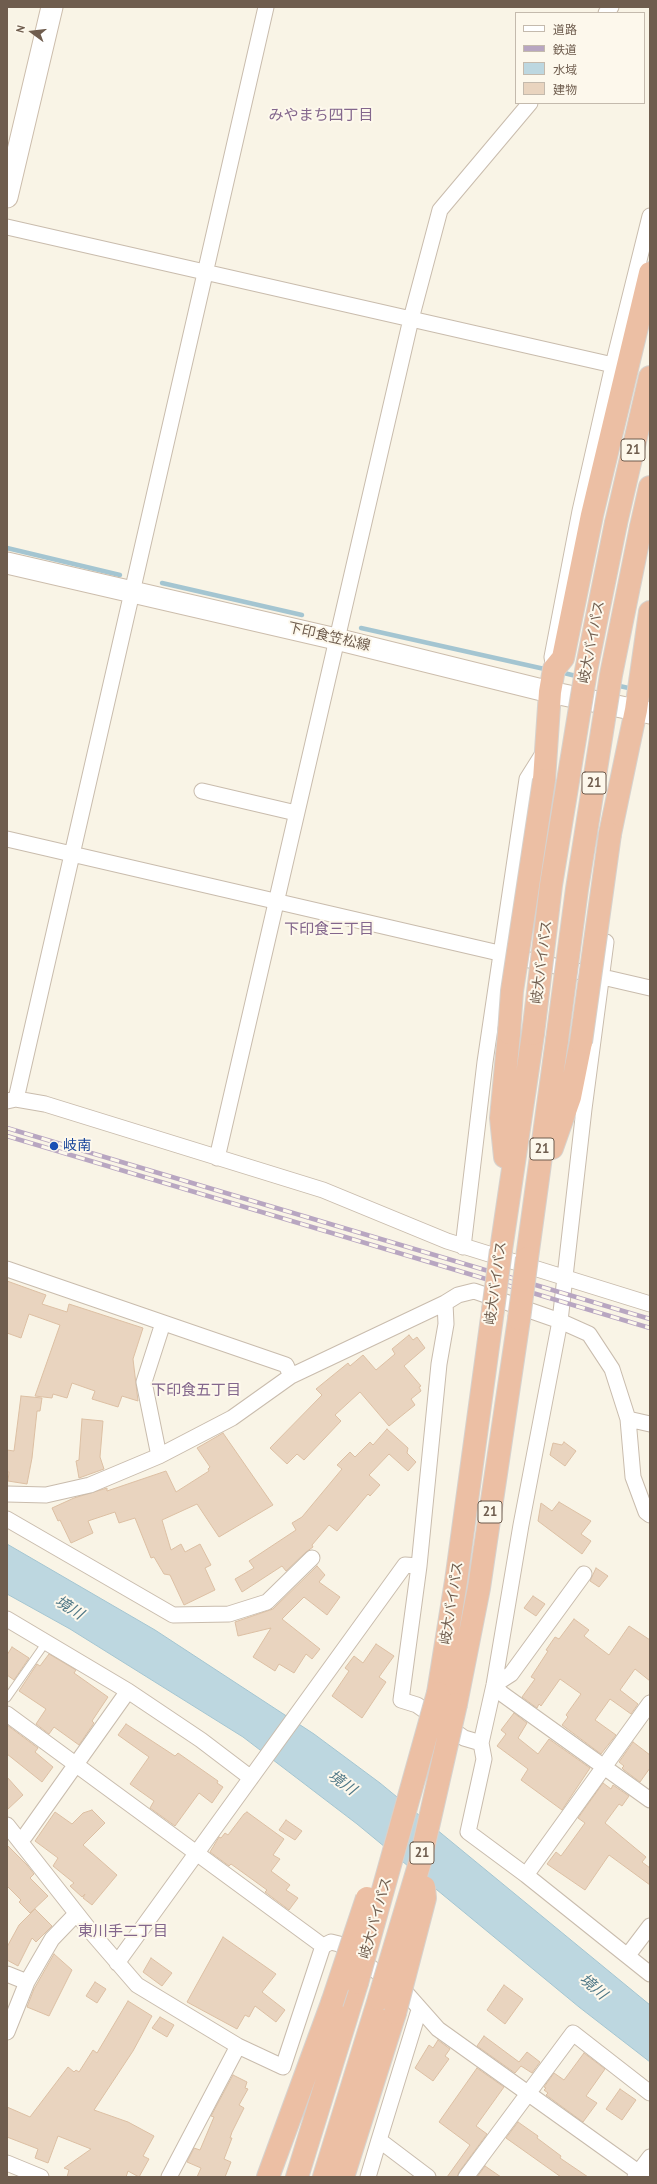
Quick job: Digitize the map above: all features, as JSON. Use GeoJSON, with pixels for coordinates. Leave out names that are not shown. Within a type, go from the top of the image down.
{"type":"FeatureCollection","features":[{"type":"Feature","properties":{"kind":"highway","name":"21"},"geometry":{"type":"LineString","coordinates":[[508,1190],[501,1118],[512,991],[544,780],[550,692],[554,669],[563,658],[592,515],[650,273]]}},
{"type":"Feature","properties":{"kind":"highway","name":"岐大バイパス"},"geometry":{"type":"LineString","coordinates":[[297,2177],[357,1983],[438,1693],[456,1581],[508,1190],[533,1034],[551,885],[586,671],[616,523],[650,377]]}},
{"type":"Feature","properties":{"kind":"highway","name":"岐大バイパス"},"geometry":{"type":"LineString","coordinates":[[387,2006],[425,1898],[420,1862],[456,1704],[479,1588],[527,1258],[577,889],[610,683],[650,487]]}},
{"type":"Feature","properties":{"kind":"highway","name":"21"},"geometry":{"type":"LineString","coordinates":[[536,1191],[570,1097],[580,1042],[610,834],[620,787],[643,711],[649,621]]}},
{"type":"Feature","properties":{"kind":"highway","name":"21"},"geometry":{"type":"LineString","coordinates":[[268,2177],[332,2003],[377,1869],[396,1847]]}},
{"type":"Feature","properties":{"kind":"highway","name":"21"},"geometry":{"type":"LineString","coordinates":[[324,2177],[387,2006]]}},
{"type":"Feature","properties":{"kind":"highway","name":"21"},"geometry":{"type":"LineString","coordinates":[[343,2177],[387,2006]]}},
{"type":"Feature","properties":{"kind":"main road"},"geometry":{"type":"LineString","coordinates":[[7,197],[52,7]]}},
{"type":"Feature","properties":{"kind":"main road","name":"下印食笠松線"},"geometry":{"type":"LineString","coordinates":[[7,563],[336,639],[550,692],[643,711]]}},
{"type":"Feature","properties":{"kind":"street"},"geometry":{"type":"LineString","coordinates":[[266,7],[72,854],[12,1100],[45,1104],[323,1190],[463,1247],[650,1304]]}},
{"type":"Feature","properties":{"kind":"street"},"geometry":{"type":"LineString","coordinates":[[217,1158],[411,319],[440,210],[529,104]]}},
{"type":"Feature","properties":{"kind":"street"},"geometry":{"type":"LineString","coordinates":[[554,669],[552,657],[580,511],[613,365],[650,216]]}},
{"type":"Feature","properties":{"kind":"street"},"geometry":{"type":"LineString","coordinates":[[7,227],[613,365]]}},
{"type":"Feature","properties":{"kind":"street"},"geometry":{"type":"LineString","coordinates":[[463,1247],[485,1062],[500,953],[528,779],[546,750]]}},
{"type":"Feature","properties":{"kind":"street"},"geometry":{"type":"LineString","coordinates":[[620,787],[623,794],[560,1321],[521,1525],[494,1685],[481,1743],[484,1759],[468,1832],[526,1875],[650,1974]]}},
{"type":"Feature","properties":{"kind":"street"},"geometry":{"type":"LineString","coordinates":[[202,791],[296,813]]}},
{"type":"Feature","properties":{"kind":"street"},"geometry":{"type":"LineString","coordinates":[[7,839],[650,988]]}},
{"type":"Feature","properties":{"kind":"street"},"geometry":{"type":"LineString","coordinates":[[7,1269],[286,1365],[291,1376]]}},
{"type":"Feature","properties":{"kind":"street"},"geometry":{"type":"LineString","coordinates":[[7,1494],[46,1495],[90,1485],[159,1456],[232,1418],[291,1376],[445,1303],[458,1295],[474,1291],[560,1321],[589,1334],[612,1369],[628,1420],[633,1477],[646,1512],[650,1515]]}},
{"type":"Feature","properties":{"kind":"street"},"geometry":{"type":"LineString","coordinates":[[445,1303],[446,1324],[439,1364],[419,1566],[400,1700],[417,1705],[464,1738],[481,1743]]}},
{"type":"Feature","properties":{"kind":"street"},"geometry":{"type":"LineString","coordinates":[[159,1456],[144,1382],[163,1323]]}},
{"type":"Feature","properties":{"kind":"street"},"geometry":{"type":"LineString","coordinates":[[628,1420],[650,1424]]}},
{"type":"Feature","properties":{"kind":"street"},"geometry":{"type":"LineString","coordinates":[[7,1519],[173,1615],[229,1614],[267,1602],[312,1558]]}},
{"type":"Feature","properties":{"kind":"street"},"geometry":{"type":"LineString","coordinates":[[117,1963],[198,1853],[294,1716],[405,1565],[419,1566]]}},
{"type":"Feature","properties":{"kind":"street"},"geometry":{"type":"LineString","coordinates":[[494,1685],[511,1674],[584,1574]]}},
{"type":"Feature","properties":{"kind":"street"},"geometry":{"type":"LineString","coordinates":[[7,1619],[47,1641],[128,1691],[207,1744],[254,1773]]}},
{"type":"Feature","properties":{"kind":"street"},"geometry":{"type":"LineString","coordinates":[[494,1685],[501,1694],[650,1800]]}},
{"type":"Feature","properties":{"kind":"street"},"geometry":{"type":"LineString","coordinates":[[18,1840],[25,1836],[77,1765],[128,1691]]}},
{"type":"Feature","properties":{"kind":"street"},"geometry":{"type":"LineString","coordinates":[[526,1875],[603,1766],[650,1703]]}},
{"type":"Feature","properties":{"kind":"street"},"geometry":{"type":"LineString","coordinates":[[7,1714],[323,1946]]}},
{"type":"Feature","properties":{"kind":"street"},"geometry":{"type":"LineString","coordinates":[[7,1825],[76,1914],[137,1985],[238,2046],[283,2067],[323,1946],[331,1942],[339,1944],[407,1994],[419,2010],[438,2029],[529,2093],[640,2175],[650,2157]]}},
{"type":"Feature","properties":{"kind":"street"},"geometry":{"type":"LineString","coordinates":[[7,2032],[26,1982],[52,1939],[76,1914]]}},
{"type":"Feature","properties":{"kind":"street"},"geometry":{"type":"LineString","coordinates":[[628,1955],[650,1926]]}},
{"type":"Feature","properties":{"kind":"street"},"geometry":{"type":"LineString","coordinates":[[7,1974],[26,1982]]}},
{"type":"Feature","properties":{"kind":"street"},"geometry":{"type":"LineString","coordinates":[[368,2177],[419,2010]]}},
{"type":"Feature","properties":{"kind":"street"},"geometry":{"type":"LineString","coordinates":[[466,2177],[573,2033],[650,2093]]}},
{"type":"Feature","properties":{"kind":"street"},"geometry":{"type":"LineString","coordinates":[[169,2177],[238,2046]]}},
{"type":"Feature","properties":{"kind":"street"},"geometry":{"type":"LineString","coordinates":[[379,2140],[428,2177]]}},
{"type":"Feature","properties":{"kind":"street"},"geometry":{"type":"LineString","coordinates":[[7,2163],[41,2177]]}},
{"type":"Feature","properties":{"kind":"lane"},"geometry":{"type":"LineString","coordinates":[[7,1698],[47,1641]]}},
{"type":"Feature","properties":{"kind":"water","name":"境川"},"geometry":{"type":"Polygon","coordinates":[[[7,1544],[155,1630],[314,1734],[380,1783],[650,2005],[650,2062],[579,2007],[357,1824],[243,1737],[70,1629],[7,1594],[7,1544]]]}},
{"type":"Feature","properties":{"kind":"building"},"geometry":{"type":"Polygon","coordinates":[[[7,1281],[46,1295],[42,1304],[67,1312],[69,1304],[143,1328],[133,1359],[138,1401],[122,1396],[118,1407],[92,1399],[95,1391],[72,1383],[67,1398],[53,1394],[52,1398],[35,1396],[60,1325],[29,1314],[21,1338],[7,1333],[7,1281]]]}},
{"type":"Feature","properties":{"kind":"building"},"geometry":{"type":"Polygon","coordinates":[[[409,1335],[413,1340],[417,1337],[425,1348],[404,1366],[421,1386],[419,1387],[421,1391],[411,1399],[415,1405],[389,1426],[360,1392],[335,1415],[341,1421],[304,1460],[297,1454],[287,1464],[270,1448],[322,1395],[316,1389],[348,1363],[350,1366],[363,1355],[376,1370],[395,1354],[392,1349],[409,1335]]]}},
{"type":"Feature","properties":{"kind":"building"},"geometry":{"type":"Polygon","coordinates":[[[21,1396],[42,1398],[40,1411],[37,1411],[32,1458],[27,1484],[8,1481],[9,1472],[7,1472],[7,1450],[14,1451],[21,1396]]]}},
{"type":"Feature","properties":{"kind":"building"},"geometry":{"type":"Polygon","coordinates":[[[82,1419],[103,1421],[100,1457],[104,1469],[79,1478],[76,1461],[79,1460],[82,1419]]]}},
{"type":"Feature","properties":{"kind":"building"},"geometry":{"type":"Polygon","coordinates":[[[387,1429],[408,1448],[407,1453],[416,1462],[408,1471],[389,1454],[369,1475],[380,1485],[370,1496],[368,1494],[337,1531],[329,1525],[312,1545],[313,1547],[286,1571],[282,1566],[242,1592],[235,1579],[254,1568],[249,1561],[296,1530],[292,1523],[302,1517],[342,1469],[337,1465],[350,1452],[355,1457],[370,1442],[373,1445],[387,1429]]]}},
{"type":"Feature","properties":{"kind":"building"},"geometry":{"type":"Polygon","coordinates":[[[223,1433],[273,1505],[219,1537],[197,1504],[162,1520],[171,1550],[181,1544],[185,1552],[200,1544],[211,1565],[205,1568],[215,1590],[184,1605],[170,1575],[164,1574],[154,1557],[151,1558],[135,1518],[119,1523],[115,1512],[88,1521],[93,1533],[71,1543],[60,1520],[58,1521],[52,1508],[74,1498],[107,1488],[107,1491],[166,1471],[176,1492],[209,1471],[208,1469],[210,1467],[197,1448],[223,1433]]]}},
{"type":"Feature","properties":{"kind":"building"},"geometry":{"type":"Polygon","coordinates":[[[564,1442],[576,1451],[565,1466],[550,1455],[553,1443],[562,1445],[564,1442]]]}},
{"type":"Feature","properties":{"kind":"building"},"geometry":{"type":"Polygon","coordinates":[[[559,1502],[591,1521],[581,1534],[591,1541],[582,1554],[538,1521],[541,1503],[552,1511],[559,1502]]]}},
{"type":"Feature","properties":{"kind":"building"},"geometry":{"type":"Polygon","coordinates":[[[317,1566],[325,1575],[319,1582],[340,1597],[327,1615],[304,1597],[282,1619],[320,1649],[312,1659],[306,1654],[294,1673],[279,1664],[275,1671],[253,1657],[271,1628],[238,1636],[235,1622],[273,1609],[317,1566]]]}},
{"type":"Feature","properties":{"kind":"building"},"geometry":{"type":"Polygon","coordinates":[[[596,1568],[608,1576],[599,1587],[590,1581],[596,1568]]]}},
{"type":"Feature","properties":{"kind":"building"},"geometry":{"type":"Polygon","coordinates":[[[533,1596],[545,1604],[536,1616],[524,1608],[533,1596]]]}},
{"type":"Feature","properties":{"kind":"building"},"geometry":{"type":"Polygon","coordinates":[[[574,1619],[589,1630],[584,1636],[609,1655],[629,1626],[650,1640],[650,1681],[635,1669],[620,1690],[638,1704],[631,1714],[610,1699],[595,1720],[616,1735],[601,1754],[562,1725],[568,1717],[566,1715],[581,1694],[560,1679],[541,1706],[539,1704],[537,1708],[522,1697],[535,1679],[531,1677],[548,1651],[546,1650],[555,1637],[559,1639],[574,1619]]]}},
{"type":"Feature","properties":{"kind":"building"},"geometry":{"type":"Polygon","coordinates":[[[376,1644],[394,1656],[379,1677],[386,1682],[362,1718],[332,1696],[349,1671],[345,1668],[354,1656],[363,1663],[376,1644]]]}},
{"type":"Feature","properties":{"kind":"building"},"geometry":{"type":"Polygon","coordinates":[[[12,1647],[29,1658],[14,1680],[7,1675],[7,1655],[12,1647]]]}},
{"type":"Feature","properties":{"kind":"building"},"geometry":{"type":"Polygon","coordinates":[[[49,1654],[76,1670],[74,1673],[108,1697],[92,1721],[94,1723],[79,1745],[54,1727],[49,1734],[36,1724],[46,1709],[19,1691],[37,1664],[40,1666],[49,1654]]]}},
{"type":"Feature","properties":{"kind":"building"},"geometry":{"type":"Polygon","coordinates":[[[514,1713],[527,1723],[518,1738],[538,1754],[549,1739],[590,1768],[562,1810],[521,1780],[528,1769],[497,1746],[506,1734],[501,1730],[514,1713]]]}},
{"type":"Feature","properties":{"kind":"building"},"geometry":{"type":"Polygon","coordinates":[[[126,1724],[175,1756],[178,1753],[218,1781],[217,1783],[223,1787],[212,1803],[199,1793],[175,1826],[150,1808],[154,1801],[130,1784],[149,1757],[118,1735],[126,1724]]]}},
{"type":"Feature","properties":{"kind":"building"},"geometry":{"type":"Polygon","coordinates":[[[7,1725],[38,1748],[35,1752],[53,1767],[42,1782],[7,1754],[7,1725]]]}},
{"type":"Feature","properties":{"kind":"building"},"geometry":{"type":"Polygon","coordinates":[[[633,1742],[650,1755],[650,1768],[640,1782],[624,1770],[622,1768],[624,1766],[619,1762],[633,1742]]]}},
{"type":"Feature","properties":{"kind":"building"},"geometry":{"type":"Polygon","coordinates":[[[7,1777],[23,1795],[7,1810],[7,1777]]]}},
{"type":"Feature","properties":{"kind":"building"},"geometry":{"type":"Polygon","coordinates":[[[603,1783],[611,1789],[613,1785],[629,1796],[622,1806],[619,1804],[605,1823],[646,1857],[642,1862],[650,1868],[650,1885],[609,1855],[585,1890],[547,1864],[556,1852],[561,1856],[585,1823],[578,1818],[603,1783]]]}},
{"type":"Feature","properties":{"kind":"building"},"geometry":{"type":"Polygon","coordinates":[[[92,1810],[105,1823],[83,1845],[117,1875],[92,1905],[83,1898],[85,1894],[82,1897],[70,1886],[74,1883],[53,1866],[58,1858],[35,1841],[55,1812],[72,1824],[83,1813],[92,1810]]]}},
{"type":"Feature","properties":{"kind":"building"},"geometry":{"type":"Polygon","coordinates":[[[247,1812],[284,1839],[273,1855],[280,1859],[271,1871],[290,1885],[286,1890],[298,1898],[289,1910],[265,1892],[267,1890],[231,1864],[229,1866],[210,1852],[219,1837],[221,1838],[225,1833],[228,1835],[247,1812]]]}},
{"type":"Feature","properties":{"kind":"building"},"geometry":{"type":"Polygon","coordinates":[[[286,1820],[302,1831],[295,1840],[279,1830],[286,1820]]]}},
{"type":"Feature","properties":{"kind":"building"},"geometry":{"type":"Polygon","coordinates":[[[7,1845],[27,1865],[34,1874],[30,1878],[48,1896],[30,1913],[19,1902],[21,1900],[7,1886],[7,1845]]]}},
{"type":"Feature","properties":{"kind":"building"},"geometry":{"type":"Polygon","coordinates":[[[35,1909],[52,1926],[36,1942],[32,1938],[18,1966],[7,1960],[7,1947],[19,1925],[35,1909]]]}},
{"type":"Feature","properties":{"kind":"building"},"geometry":{"type":"Polygon","coordinates":[[[223,1937],[276,1974],[262,1992],[285,2010],[276,2022],[255,2006],[249,2017],[245,2015],[237,2029],[187,2002],[223,1937]]]}},
{"type":"Feature","properties":{"kind":"building"},"geometry":{"type":"Polygon","coordinates":[[[54,1954],[72,1970],[49,2016],[27,2007],[34,1989],[54,1954]]]}},
{"type":"Feature","properties":{"kind":"building"},"geometry":{"type":"Polygon","coordinates":[[[151,1958],[172,1973],[162,1986],[143,1972],[151,1958]]]}},
{"type":"Feature","properties":{"kind":"building"},"geometry":{"type":"Polygon","coordinates":[[[95,1982],[106,1989],[97,2003],[86,1996],[95,1982]]]}},
{"type":"Feature","properties":{"kind":"building"},"geometry":{"type":"Polygon","coordinates":[[[504,1985],[523,1999],[505,2024],[487,2010],[504,1985]]]}},
{"type":"Feature","properties":{"kind":"building"},"geometry":{"type":"Polygon","coordinates":[[[128,2001],[152,2016],[133,2051],[94,2110],[128,2122],[154,2136],[143,2156],[149,2159],[139,2177],[128,2171],[126,2177],[67,2177],[69,2170],[64,2168],[91,2149],[58,2136],[48,2163],[35,2158],[38,2149],[7,2137],[7,2107],[30,2117],[68,2067],[74,2072],[76,2070],[79,2072],[93,2050],[97,2053],[128,2001]]]}},
{"type":"Feature","properties":{"kind":"building"},"geometry":{"type":"Polygon","coordinates":[[[160,2017],[174,2025],[167,2037],[152,2028],[160,2017]]]}},
{"type":"Feature","properties":{"kind":"building"},"geometry":{"type":"Polygon","coordinates":[[[484,2036],[519,2062],[527,2052],[540,2062],[532,2073],[521,2066],[515,2073],[477,2046],[484,2036]]]}},
{"type":"Feature","properties":{"kind":"building"},"geometry":{"type":"Polygon","coordinates":[[[438,2040],[450,2049],[445,2056],[449,2059],[433,2081],[415,2068],[429,2045],[433,2048],[438,2040]]]}},
{"type":"Feature","properties":{"kind":"building"},"geometry":{"type":"Polygon","coordinates":[[[584,2053],[605,2069],[586,2096],[597,2103],[583,2122],[546,2095],[548,2093],[544,2090],[546,2088],[544,2087],[554,2073],[564,2080],[584,2053]]]}},
{"type":"Feature","properties":{"kind":"building"},"geometry":{"type":"Polygon","coordinates":[[[477,2068],[504,2087],[476,2126],[487,2134],[459,2172],[457,2177],[447,2177],[470,2145],[439,2122],[477,2068]]]}},
{"type":"Feature","properties":{"kind":"building"},"geometry":{"type":"Polygon","coordinates":[[[233,2075],[247,2082],[245,2088],[248,2089],[239,2105],[244,2108],[232,2132],[230,2138],[232,2138],[224,2159],[231,2162],[225,2177],[197,2177],[201,2168],[187,2162],[194,2148],[200,2150],[214,2117],[211,2116],[233,2075]]]}},
{"type":"Feature","properties":{"kind":"building"},"geometry":{"type":"Polygon","coordinates":[[[620,2089],[636,2100],[622,2120],[606,2109],[620,2089]]]}},
{"type":"Feature","properties":{"kind":"building"},"geometry":{"type":"Polygon","coordinates":[[[518,2122],[538,2136],[537,2138],[561,2156],[560,2158],[588,2177],[561,2177],[506,2138],[518,2122]]]}},
{"type":"Feature","properties":{"kind":"building"},"geometry":{"type":"Polygon","coordinates":[[[485,2166],[501,2177],[477,2177],[485,2166]]]}},
{"type":"Feature","properties":{"kind":"waterway"},"geometry":{"type":"LineString","coordinates":[[7,548],[120,575]]}},
{"type":"Feature","properties":{"kind":"waterway"},"geometry":{"type":"LineString","coordinates":[[162,583],[302,615]]}},
{"type":"Feature","properties":{"kind":"waterway"},"geometry":{"type":"LineString","coordinates":[[361,628],[549,670]]}},
{"type":"Feature","properties":{"kind":"waterway"},"geometry":{"type":"LineString","coordinates":[[560,672],[580,677]]}},
{"type":"Feature","properties":{"kind":"waterway"},"geometry":{"type":"LineString","coordinates":[[615,685],[633,689]]}},
{"type":"Feature","properties":{"kind":"railway"},"geometry":{"type":"LineString","coordinates":[[7,1128],[650,1319]]}},
{"type":"Feature","properties":{"kind":"railway"},"geometry":{"type":"LineString","coordinates":[[7,1136],[650,1328]]}},
{"type":"Feature","properties":{"kind":"place","name":"岐南"},"geometry":{"type":"Point","coordinates":[54,1146]}},
{"type":"Feature","properties":{"kind":"district","name":"みやまち四丁目"},"geometry":{"type":"Point","coordinates":[321,116]}},
{"type":"Feature","properties":{"kind":"district","name":"下印食三丁目"},"geometry":{"type":"Point","coordinates":[329,930]}},
{"type":"Feature","properties":{"kind":"district","name":"下印食五丁目"},"geometry":{"type":"Point","coordinates":[196,1391]}},
{"type":"Feature","properties":{"kind":"district","name":"東川手二丁目"},"geometry":{"type":"Point","coordinates":[123,1932]}}]}
